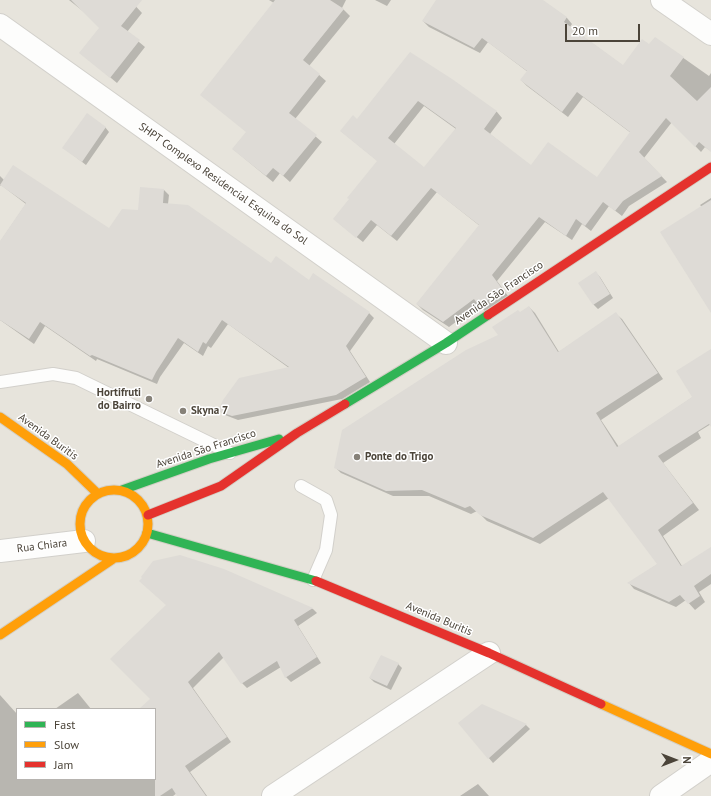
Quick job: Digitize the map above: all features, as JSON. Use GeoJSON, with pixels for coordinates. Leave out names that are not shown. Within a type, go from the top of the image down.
{"type":"FeatureCollection","features":[{"type":"Feature","properties":{"kind":"street"},"geometry":{"type":"LineString","coordinates":[[662,0],[711,34]]}},
{"type":"Feature","properties":{"kind":"street","name":"SHPT Complexo Residencial Esquina do Sol"},"geometry":{"type":"LineString","coordinates":[[0,25],[446,344]]}},
{"type":"Feature","properties":{"kind":"street","name":"Avenida São Francisco"},"geometry":{"type":"LineString","coordinates":[[148,515],[221,486],[297,433],[446,344],[711,167]]}},
{"type":"Feature","properties":{"kind":"street","name":"Avenida Buritis"},"geometry":{"type":"LineString","coordinates":[[0,417],[67,464],[98,494]]}},
{"type":"Feature","properties":{"kind":"street","name":"Avenida São Francisco"},"geometry":{"type":"LineString","coordinates":[[122,490],[209,459],[297,433]]}},
{"type":"Feature","properties":{"kind":"street"},"geometry":{"type":"LineString","coordinates":[[110,490],[122,490],[138,499],[144,506],[148,515],[149,525],[142,544],[134,552],[124,558],[113,559],[101,556],[91,550],[84,541],[80,528],[81,514],[88,502],[98,494],[110,490]]}},
{"type":"Feature","properties":{"kind":"street","name":"Avenida Buritis"},"geometry":{"type":"LineString","coordinates":[[147,533],[313,580],[489,653],[711,754]]}},
{"type":"Feature","properties":{"kind":"street","name":"Rua Chiara"},"geometry":{"type":"LineString","coordinates":[[0,551],[84,541]]}},
{"type":"Feature","properties":{"kind":"street"},"geometry":{"type":"LineString","coordinates":[[0,635],[113,559]]}},
{"type":"Feature","properties":{"kind":"street"},"geometry":{"type":"LineString","coordinates":[[272,796],[489,653]]}},
{"type":"Feature","properties":{"kind":"street"},"geometry":{"type":"LineString","coordinates":[[660,796],[711,762]]}},
{"type":"Feature","properties":{"kind":"lane"},"geometry":{"type":"LineString","coordinates":[[0,382],[53,374],[76,378],[230,453]]}},
{"type":"Feature","properties":{"kind":"lane"},"geometry":{"type":"LineString","coordinates":[[301,486],[326,500],[331,514],[326,550],[313,580]]}},
{"type":"Feature","properties":{"kind":"shaded area"},"geometry":{"type":"Polygon","coordinates":[[[0,0],[711,0],[711,796],[0,796],[0,0]]]}},
{"type":"Feature","properties":{"kind":"building"},"geometry":{"type":"Polygon","coordinates":[[[71,0],[142,0],[121,26],[140,40],[110,78],[79,53],[99,28],[71,0]]]}},
{"type":"Feature","properties":{"kind":"building"},"geometry":{"type":"Polygon","coordinates":[[[275,0],[330,0],[344,9],[303,60],[320,74],[289,113],[317,135],[283,176],[273,168],[266,176],[232,149],[246,132],[200,95],[275,0]]]}},
{"type":"Feature","properties":{"kind":"building"},"geometry":{"type":"Polygon","coordinates":[[[436,0],[543,0],[567,17],[564,22],[623,65],[642,39],[649,44],[655,37],[684,57],[670,76],[697,101],[711,87],[711,152],[699,142],[695,147],[666,118],[639,152],[662,176],[623,201],[615,211],[603,202],[585,226],[576,219],[566,236],[539,217],[492,275],[503,290],[479,306],[474,299],[443,322],[416,304],[479,225],[431,188],[391,236],[371,220],[356,238],[333,219],[349,199],[347,198],[377,161],[340,131],[353,115],[357,119],[410,52],[452,79],[497,111],[484,129],[531,165],[548,142],[597,177],[630,132],[577,92],[562,112],[520,80],[527,71],[482,38],[474,48],[422,21],[436,0]],[[418,101],[388,138],[424,167],[456,128],[418,101]]]}},
{"type":"Feature","properties":{"kind":"building"},"geometry":{"type":"Polygon","coordinates":[[[87,113],[106,127],[82,162],[62,148],[87,113]]]}},
{"type":"Feature","properties":{"kind":"building"},"geometry":{"type":"Polygon","coordinates":[[[13,165],[109,228],[122,209],[138,210],[140,187],[164,189],[163,203],[188,205],[271,263],[276,256],[309,280],[313,273],[370,312],[346,346],[366,377],[336,395],[232,416],[218,411],[223,400],[239,378],[289,367],[222,320],[206,344],[203,342],[198,352],[178,338],[152,380],[92,355],[90,356],[40,322],[29,339],[0,320],[0,241],[26,203],[0,185],[13,165]]]}},
{"type":"Feature","properties":{"kind":"building"},"geometry":{"type":"Polygon","coordinates":[[[711,200],[711,313],[660,232],[711,200]]]}},
{"type":"Feature","properties":{"kind":"building"},"geometry":{"type":"Polygon","coordinates":[[[596,271],[610,294],[593,305],[578,283],[596,271]]]}},
{"type":"Feature","properties":{"kind":"building"},"geometry":{"type":"Polygon","coordinates":[[[529,306],[558,352],[616,312],[658,373],[596,413],[617,447],[692,397],[676,371],[711,349],[711,427],[709,424],[658,456],[693,503],[658,530],[681,566],[711,547],[711,574],[694,586],[700,596],[688,604],[680,595],[669,602],[627,583],[657,564],[603,492],[533,538],[480,515],[470,506],[465,508],[422,490],[386,491],[334,468],[342,430],[466,350],[498,335],[492,327],[518,310],[520,312],[529,306]]]}},
{"type":"Feature","properties":{"kind":"building"},"geometry":{"type":"Polygon","coordinates":[[[180,555],[224,569],[313,608],[294,620],[317,657],[285,678],[277,661],[241,684],[219,652],[188,682],[227,737],[185,766],[206,796],[177,796],[172,788],[160,796],[155,796],[156,708],[140,708],[150,699],[110,659],[166,605],[139,581],[153,561],[180,555]]]}},
{"type":"Feature","properties":{"kind":"building"},"geometry":{"type":"Polygon","coordinates":[[[381,655],[399,663],[387,686],[369,678],[381,655]]]}},
{"type":"Feature","properties":{"kind":"building"},"geometry":{"type":"Polygon","coordinates":[[[482,704],[527,724],[488,759],[458,723],[482,704]]]}},
{"type":"Feature","properties":{"kind":"traffic: fast"},"geometry":{"type":"LineString","coordinates":[[345,404],[446,343],[488,315]]}},
{"type":"Feature","properties":{"kind":"traffic: fast"},"geometry":{"type":"LineString","coordinates":[[122,490],[209,459],[279,439]]}},
{"type":"Feature","properties":{"kind":"traffic: fast"},"geometry":{"type":"LineString","coordinates":[[147,533],[316,581]]}},
{"type":"Feature","properties":{"kind":"traffic: slow"},"geometry":{"type":"LineString","coordinates":[[0,417],[67,464],[98,494]]}},
{"type":"Feature","properties":{"kind":"traffic: slow"},"geometry":{"type":"LineString","coordinates":[[107,490],[121,490],[133,496],[142,505],[148,517],[148,524],[146,537],[138,548],[127,556],[121,558],[107,558],[101,556],[90,548],[82,537],[80,531],[80,517],[82,511],[90,500],[101,492],[107,490]]}},
{"type":"Feature","properties":{"kind":"traffic: slow"},"geometry":{"type":"LineString","coordinates":[[0,635],[113,559]]}},
{"type":"Feature","properties":{"kind":"traffic: slow"},"geometry":{"type":"LineString","coordinates":[[601,704],[711,754]]}},
{"type":"Feature","properties":{"kind":"traffic: jam"},"geometry":{"type":"LineString","coordinates":[[488,315],[711,167]]}},
{"type":"Feature","properties":{"kind":"traffic: jam"},"geometry":{"type":"LineString","coordinates":[[148,515],[221,486],[297,433],[345,404]]}},
{"type":"Feature","properties":{"kind":"traffic: jam"},"geometry":{"type":"LineString","coordinates":[[316,581],[489,653],[601,704]]}},
{"type":"Feature","properties":{"kind":"place","name":"Hortifruti do Bairro"},"geometry":{"type":"Point","coordinates":[149,399]}},
{"type":"Feature","properties":{"kind":"place","name":"Skyna 7"},"geometry":{"type":"Point","coordinates":[183,411]}},
{"type":"Feature","properties":{"kind":"place","name":"Ponte do Trigo"},"geometry":{"type":"Point","coordinates":[357,457]}}]}
